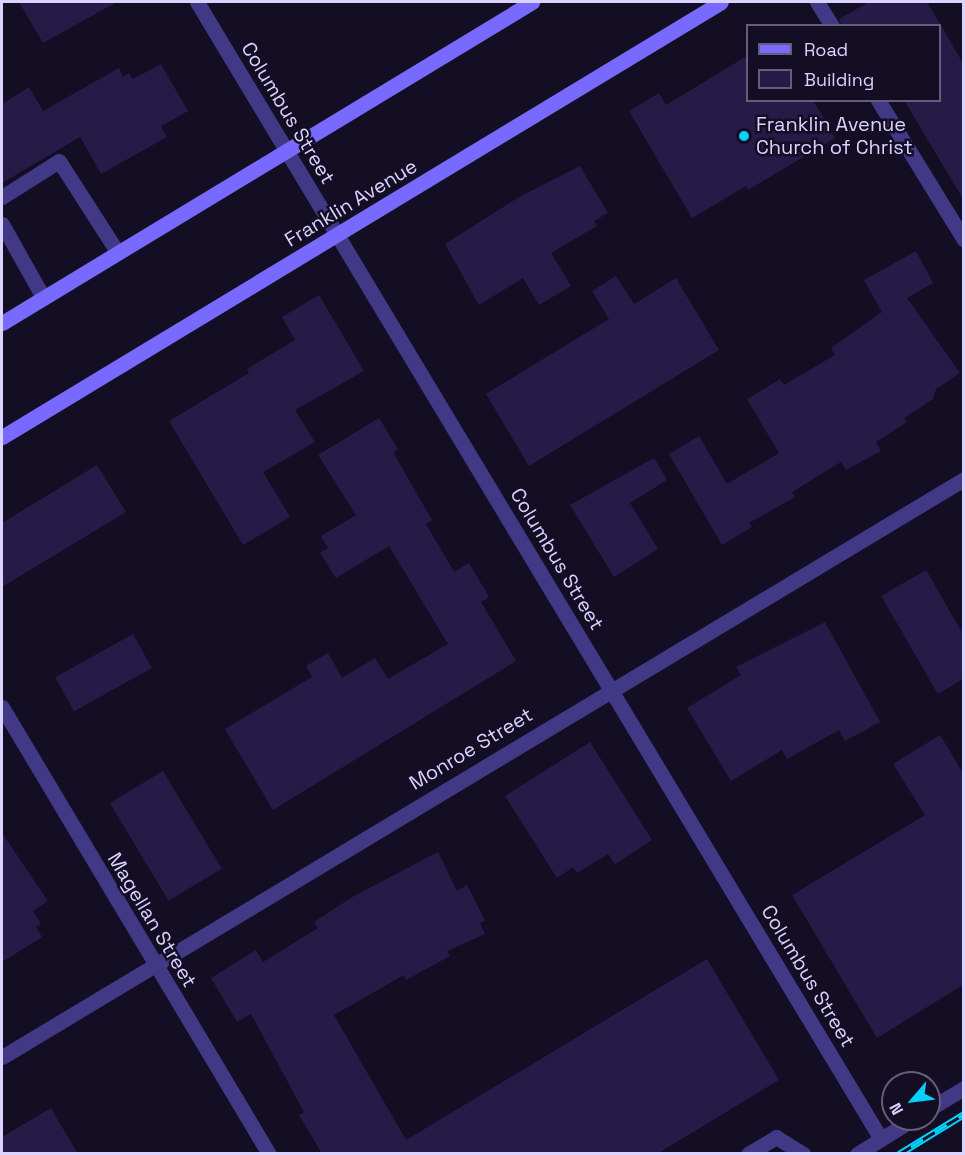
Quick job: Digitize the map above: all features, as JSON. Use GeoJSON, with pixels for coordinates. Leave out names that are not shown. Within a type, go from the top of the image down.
{"type":"FeatureCollection","features":[{"type":"Feature","properties":{"kind":"main road"},"geometry":{"type":"LineString","coordinates":[[2,323],[532,2]]}},
{"type":"Feature","properties":{"kind":"main road","name":"Franklin Avenue"},"geometry":{"type":"LineString","coordinates":[[2,437],[721,2]]}},
{"type":"Feature","properties":{"kind":"street","name":"Columbus Street"},"geometry":{"type":"LineString","coordinates":[[197,2],[881,1139]]}},
{"type":"Feature","properties":{"kind":"street"},"geometry":{"type":"LineString","coordinates":[[817,2],[831,24]]}},
{"type":"Feature","properties":{"kind":"street"},"geometry":{"type":"LineString","coordinates":[[879,102],[963,240]]}},
{"type":"Feature","properties":{"kind":"street"},"geometry":{"type":"LineString","coordinates":[[2,197],[59,162],[118,253]]}},
{"type":"Feature","properties":{"kind":"street"},"geometry":{"type":"LineString","coordinates":[[2,224],[44,297]]}},
{"type":"Feature","properties":{"kind":"street","name":"Monroe Street"},"geometry":{"type":"LineString","coordinates":[[2,1057],[611,688],[963,479]]}},
{"type":"Feature","properties":{"kind":"street","name":"Magellan Street"},"geometry":{"type":"LineString","coordinates":[[2,707],[154,966],[269,1154]]}},
{"type":"Feature","properties":{"kind":"street"},"geometry":{"type":"LineString","coordinates":[[941,1102],[963,1088]]}},
{"type":"Feature","properties":{"kind":"street"},"geometry":{"type":"LineString","coordinates":[[857,1154],[894,1131]]}},
{"type":"Feature","properties":{"kind":"street"},"geometry":{"type":"LineString","coordinates":[[748,1154],[776,1137],[803,1154]]}},
{"type":"Feature","properties":{"kind":"building"},"geometry":{"type":"Polygon","coordinates":[[[19,2],[117,2],[43,43],[19,2]]]}},
{"type":"Feature","properties":{"kind":"building"},"geometry":{"type":"Polygon","coordinates":[[[869,2],[927,2],[940,24],[841,24],[839,19],[869,2]]]}},
{"type":"Feature","properties":{"kind":"building"},"geometry":{"type":"Polygon","coordinates":[[[941,26],[963,63],[963,199],[905,102],[941,102],[941,26]]]}},
{"type":"Feature","properties":{"kind":"building"},"geometry":{"type":"Polygon","coordinates":[[[746,57],[746,102],[814,102],[835,138],[748,190],[746,186],[692,218],[629,111],[659,93],[666,105],[746,57]]]}},
{"type":"Feature","properties":{"kind":"building"},"geometry":{"type":"Polygon","coordinates":[[[161,64],[188,111],[161,126],[167,137],[101,174],[80,137],[2,183],[2,104],[29,87],[43,111],[119,68],[123,77],[129,73],[133,79],[161,64]]]}},
{"type":"Feature","properties":{"kind":"building"},"geometry":{"type":"Polygon","coordinates":[[[580,166],[608,213],[594,221],[597,226],[551,253],[571,286],[539,305],[523,278],[479,305],[445,244],[519,197],[580,166]]]}},
{"type":"Feature","properties":{"kind":"building"},"geometry":{"type":"Polygon","coordinates":[[[916,251],[933,283],[907,298],[960,373],[936,389],[933,399],[904,418],[907,422],[876,442],[881,451],[846,470],[841,462],[792,492],[795,497],[749,523],[752,527],[722,545],[669,454],[699,436],[727,484],[779,453],[747,399],[780,379],[784,385],[835,355],[831,348],[882,312],[864,280],[916,251]]]}},
{"type":"Feature","properties":{"kind":"building"},"geometry":{"type":"Polygon","coordinates":[[[616,276],[634,304],[676,278],[719,350],[529,466],[486,394],[609,319],[592,291],[616,276]]]}},
{"type":"Feature","properties":{"kind":"building"},"geometry":{"type":"Polygon","coordinates":[[[319,295],[364,371],[295,410],[315,442],[263,472],[290,517],[243,545],[169,421],[249,373],[247,369],[295,340],[282,317],[319,295]]]}},
{"type":"Feature","properties":{"kind":"building"},"geometry":{"type":"Polygon","coordinates":[[[379,418],[398,449],[393,452],[432,520],[426,524],[454,572],[469,563],[489,597],[481,602],[516,661],[273,810],[225,729],[312,677],[306,666],[328,653],[342,678],[375,658],[388,679],[448,644],[389,546],[336,578],[320,553],[328,548],[321,536],[356,515],[318,455],[379,418]]]}},
{"type":"Feature","properties":{"kind":"building"},"geometry":{"type":"Polygon","coordinates":[[[654,458],[667,480],[630,503],[658,549],[614,577],[570,505],[654,458]]]}},
{"type":"Feature","properties":{"kind":"building"},"geometry":{"type":"Polygon","coordinates":[[[97,465],[126,512],[2,587],[2,523],[97,465]]]}},
{"type":"Feature","properties":{"kind":"building"},"geometry":{"type":"Polygon","coordinates":[[[926,570],[963,634],[963,679],[938,694],[881,596],[926,570]]]}},
{"type":"Feature","properties":{"kind":"building"},"geometry":{"type":"Polygon","coordinates":[[[825,622],[880,722],[845,741],[839,730],[787,759],[782,750],[731,781],[687,708],[741,675],[736,667],[825,622]]]}},
{"type":"Feature","properties":{"kind":"building"},"geometry":{"type":"Polygon","coordinates":[[[133,634],[152,668],[74,711],[55,677],[133,634]]]}},
{"type":"Feature","properties":{"kind":"building"},"geometry":{"type":"Polygon","coordinates":[[[940,735],[963,773],[963,985],[877,1038],[792,895],[925,815],[893,764],[940,735]]]}},
{"type":"Feature","properties":{"kind":"building"},"geometry":{"type":"Polygon","coordinates":[[[590,742],[652,840],[615,864],[608,854],[577,873],[573,867],[557,878],[505,796],[590,742]]]}},
{"type":"Feature","properties":{"kind":"building"},"geometry":{"type":"Polygon","coordinates":[[[163,771],[222,869],[169,901],[110,803],[163,771]]]}},
{"type":"Feature","properties":{"kind":"building"},"geometry":{"type":"Polygon","coordinates":[[[2,833],[48,901],[33,911],[41,924],[36,927],[42,937],[2,962],[2,833]]]}},
{"type":"Feature","properties":{"kind":"building"},"geometry":{"type":"Polygon","coordinates":[[[438,852],[457,891],[467,885],[485,921],[480,923],[485,934],[447,951],[450,956],[406,980],[404,975],[334,1015],[406,1140],[707,959],[779,1080],[657,1154],[322,1154],[299,1115],[304,1112],[251,1014],[237,1022],[211,978],[256,950],[263,962],[318,928],[314,922],[354,896],[438,852]]]}},
{"type":"Feature","properties":{"kind":"building"},"geometry":{"type":"Polygon","coordinates":[[[51,1108],[78,1154],[2,1154],[2,1137],[51,1108]]]}},
{"type":"Feature","properties":{"kind":"railway"},"geometry":{"type":"LineString","coordinates":[[899,1154],[964,1114]]}},
{"type":"Feature","properties":{"kind":"place","name":"Franklin Avenue Church of Christ"},"geometry":{"type":"Point","coordinates":[744,136]}}]}
